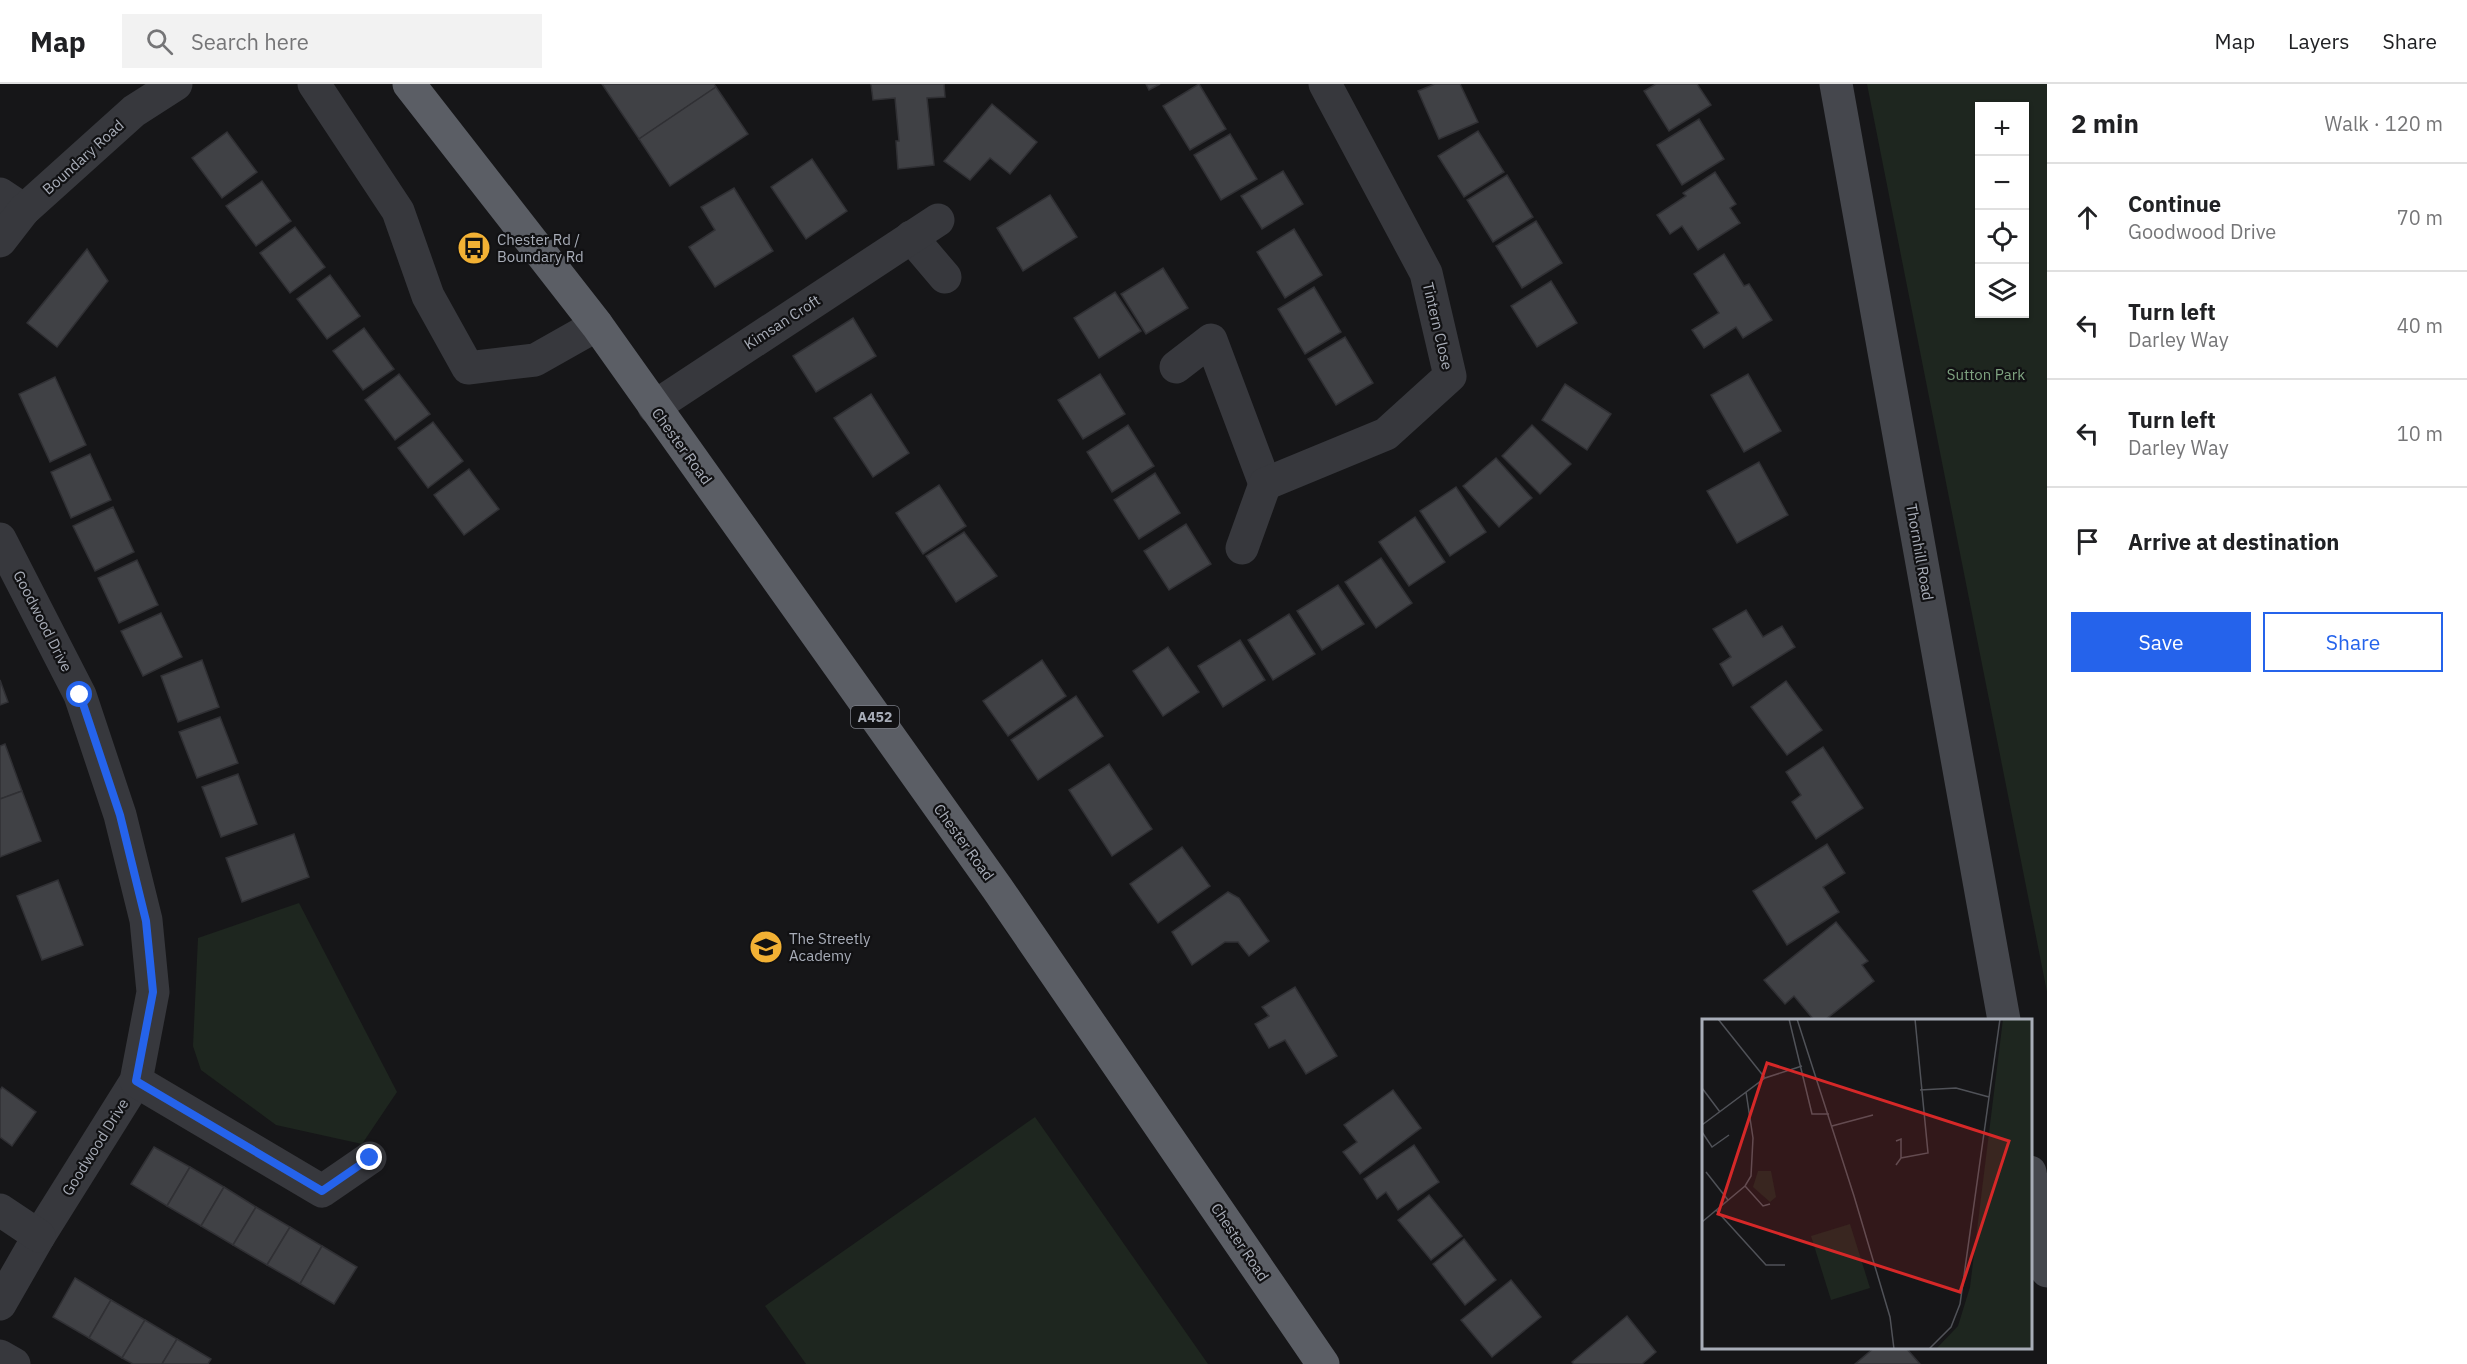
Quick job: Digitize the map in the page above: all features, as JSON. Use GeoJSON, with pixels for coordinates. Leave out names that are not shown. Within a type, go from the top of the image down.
{"type":"FeatureCollection","features":[{"type":"Feature","properties":{"kind":"highway","name":"Chester Road"},"geometry":{"type":"LineString","coordinates":[[409,84],[597,325],[997,888],[1323,1364]]}},
{"type":"Feature","properties":{"kind":"main road","name":"Thornhill Road"},"geometry":{"type":"LineString","coordinates":[[1836,84],[2004,1019]]}},
{"type":"Feature","properties":{"kind":"main road"},"geometry":{"type":"LineString","coordinates":[[2032,1178],[2047,1271]]}},
{"type":"Feature","properties":{"kind":"street","name":"Boundary Road"},"geometry":{"type":"LineString","coordinates":[[0,241],[12,202],[134,111],[176,84]]}},
{"type":"Feature","properties":{"kind":"street"},"geometry":{"type":"LineString","coordinates":[[314,84],[398,212],[428,296],[468,368],[535,360],[597,325]]}},
{"type":"Feature","properties":{"kind":"street","name":"Tintern Close"},"geometry":{"type":"LineString","coordinates":[[1265,484],[1386,434],[1450,376],[1426,273],[1325,84]]}},
{"type":"Feature","properties":{"kind":"street","name":"Kimsan Croft"},"geometry":{"type":"LineString","coordinates":[[654,407],[925,228],[945,277]]}},
{"type":"Feature","properties":{"kind":"street"},"geometry":{"type":"LineString","coordinates":[[1176,368],[1211,339],[1265,484],[1242,548]]}},
{"type":"Feature","properties":{"kind":"street","name":"Goodwood Drive"},"geometry":{"type":"LineString","coordinates":[[0,539],[80,695],[120,815],[146,921],[153,992],[136,1081],[39,1236],[0,1304]]}},
{"type":"Feature","properties":{"kind":"street"},"geometry":{"type":"LineString","coordinates":[[136,1081],[322,1191],[370,1158]]}},
{"type":"Feature","properties":{"kind":"street"},"geometry":{"type":"LineString","coordinates":[[0,1210],[39,1236]]}},
{"type":"Feature","properties":{"kind":"street"},"geometry":{"type":"LineString","coordinates":[[0,1356],[14,1364]]}},
{"type":"Feature","properties":{"kind":"green space","name":"Sutton Park"},"geometry":{"type":"Polygon","coordinates":[[[1867,84],[2047,84],[2047,992],[1867,84]]]}},
{"type":"Feature","properties":{"kind":"green space"},"geometry":{"type":"Polygon","coordinates":[[[299,903],[397,1092],[362,1144],[276,1125],[201,1070],[193,1046],[198,938],[299,903]]]}},
{"type":"Feature","properties":{"kind":"green space"},"geometry":{"type":"Polygon","coordinates":[[[1035,1117],[1208,1364],[806,1364],[765,1306],[1035,1117]]]}},
{"type":"Feature","properties":{"kind":"building"},"geometry":{"type":"Polygon","coordinates":[[[602,84],[714,84],[716,87],[639,139],[602,84]]]}},
{"type":"Feature","properties":{"kind":"building"},"geometry":{"type":"Polygon","coordinates":[[[871,84],[944,84],[945,97],[927,98],[934,165],[898,169],[896,141],[899,141],[895,98],[873,100],[871,84]]]}},
{"type":"Feature","properties":{"kind":"building"},"geometry":{"type":"Polygon","coordinates":[[[1146,84],[1160,84],[1149,90],[1146,84]]]}},
{"type":"Feature","properties":{"kind":"building"},"geometry":{"type":"Polygon","coordinates":[[[1199,84],[1226,129],[1190,150],[1163,106],[1199,84]]]}},
{"type":"Feature","properties":{"kind":"building"},"geometry":{"type":"Polygon","coordinates":[[[1435,84],[1460,84],[1478,122],[1439,139],[1418,91],[1435,84]]]}},
{"type":"Feature","properties":{"kind":"building"},"geometry":{"type":"Polygon","coordinates":[[[1656,84],[1697,84],[1711,105],[1669,131],[1644,91],[1656,84]]]}},
{"type":"Feature","properties":{"kind":"building"},"geometry":{"type":"Polygon","coordinates":[[[716,87],[748,134],[670,186],[639,139],[716,87]]]}},
{"type":"Feature","properties":{"kind":"building"},"geometry":{"type":"Polygon","coordinates":[[[992,104],[1037,142],[1010,174],[990,158],[970,180],[944,161],[992,104]]]}},
{"type":"Feature","properties":{"kind":"building"},"geometry":{"type":"Polygon","coordinates":[[[1699,119],[1724,159],[1682,185],[1657,145],[1699,119]]]}},
{"type":"Feature","properties":{"kind":"building"},"geometry":{"type":"Polygon","coordinates":[[[1478,131],[1504,172],[1464,197],[1438,156],[1478,131]]]}},
{"type":"Feature","properties":{"kind":"building"},"geometry":{"type":"Polygon","coordinates":[[[227,132],[257,172],[222,198],[192,158],[227,132]]]}},
{"type":"Feature","properties":{"kind":"building"},"geometry":{"type":"Polygon","coordinates":[[[1230,134],[1257,179],[1221,200],[1194,155],[1230,134]]]}},
{"type":"Feature","properties":{"kind":"building"},"geometry":{"type":"Polygon","coordinates":[[[812,159],[847,211],[806,239],[771,187],[812,159]]]}},
{"type":"Feature","properties":{"kind":"building"},"geometry":{"type":"Polygon","coordinates":[[[1283,171],[1303,204],[1262,229],[1241,196],[1283,171]]]}},
{"type":"Feature","properties":{"kind":"building"},"geometry":{"type":"Polygon","coordinates":[[[1715,172],[1736,204],[1730,208],[1740,223],[1698,250],[1682,226],[1670,234],[1657,215],[1686,196],[1683,193],[1715,172]]]}},
{"type":"Feature","properties":{"kind":"building"},"geometry":{"type":"Polygon","coordinates":[[[1507,175],[1533,217],[1493,242],[1467,200],[1507,175]]]}},
{"type":"Feature","properties":{"kind":"building"},"geometry":{"type":"Polygon","coordinates":[[[262,181],[291,221],[256,246],[226,206],[262,181]]]}},
{"type":"Feature","properties":{"kind":"building"},"geometry":{"type":"Polygon","coordinates":[[[734,188],[773,251],[715,287],[689,247],[715,230],[701,207],[734,188]]]}},
{"type":"Feature","properties":{"kind":"building"},"geometry":{"type":"Polygon","coordinates":[[[1050,195],[1077,237],[1023,271],[997,228],[1050,195]]]}},
{"type":"Feature","properties":{"kind":"building"},"geometry":{"type":"Polygon","coordinates":[[[1536,221],[1562,263],[1522,288],[1496,246],[1536,221]]]}},
{"type":"Feature","properties":{"kind":"building"},"geometry":{"type":"Polygon","coordinates":[[[295,227],[325,267],[290,293],[260,253],[295,227]]]}},
{"type":"Feature","properties":{"kind":"building"},"geometry":{"type":"Polygon","coordinates":[[[1294,229],[1322,275],[1285,298],[1257,252],[1294,229]]]}},
{"type":"Feature","properties":{"kind":"building"},"geometry":{"type":"Polygon","coordinates":[[[87,249],[108,281],[57,347],[27,323],[87,249]]]}},
{"type":"Feature","properties":{"kind":"building"},"geometry":{"type":"Polygon","coordinates":[[[1724,254],[1744,286],[1749,284],[1772,320],[1743,338],[1736,327],[1704,348],[1692,330],[1719,313],[1694,274],[1724,254]]]}},
{"type":"Feature","properties":{"kind":"building"},"geometry":{"type":"Polygon","coordinates":[[[1163,268],[1188,308],[1146,334],[1121,294],[1163,268]]]}},
{"type":"Feature","properties":{"kind":"building"},"geometry":{"type":"Polygon","coordinates":[[[330,275],[360,316],[327,339],[297,299],[330,275]]]}},
{"type":"Feature","properties":{"kind":"building"},"geometry":{"type":"Polygon","coordinates":[[[1551,281],[1577,323],[1537,347],[1511,306],[1551,281]]]}},
{"type":"Feature","properties":{"kind":"building"},"geometry":{"type":"Polygon","coordinates":[[[1314,287],[1341,332],[1305,354],[1278,309],[1314,287]]]}},
{"type":"Feature","properties":{"kind":"building"},"geometry":{"type":"Polygon","coordinates":[[[1115,292],[1141,331],[1099,358],[1074,318],[1115,292]]]}},
{"type":"Feature","properties":{"kind":"building"},"geometry":{"type":"Polygon","coordinates":[[[853,318],[876,356],[816,392],[793,356],[853,318]]]}},
{"type":"Feature","properties":{"kind":"building"},"geometry":{"type":"Polygon","coordinates":[[[364,328],[394,369],[363,390],[333,351],[364,328]]]}},
{"type":"Feature","properties":{"kind":"building"},"geometry":{"type":"Polygon","coordinates":[[[1345,337],[1373,383],[1336,405],[1308,359],[1345,337]]]}},
{"type":"Feature","properties":{"kind":"building"},"geometry":{"type":"Polygon","coordinates":[[[399,374],[430,414],[395,440],[365,400],[399,374]]]}},
{"type":"Feature","properties":{"kind":"building"},"geometry":{"type":"Polygon","coordinates":[[[1100,374],[1125,414],[1083,439],[1058,400],[1100,374]]]}},
{"type":"Feature","properties":{"kind":"building"},"geometry":{"type":"Polygon","coordinates":[[[1748,374],[1781,431],[1744,452],[1711,395],[1748,374]]]}},
{"type":"Feature","properties":{"kind":"building"},"geometry":{"type":"Polygon","coordinates":[[[55,377],[86,445],[50,462],[19,394],[55,377]]]}},
{"type":"Feature","properties":{"kind":"building"},"geometry":{"type":"Polygon","coordinates":[[[1565,384],[1611,414],[1587,450],[1542,420],[1565,384]]]}},
{"type":"Feature","properties":{"kind":"building"},"geometry":{"type":"Polygon","coordinates":[[[871,394],[909,453],[873,477],[834,418],[871,394]]]}},
{"type":"Feature","properties":{"kind":"building"},"geometry":{"type":"Polygon","coordinates":[[[433,422],[463,461],[428,488],[398,448],[433,422]]]}},
{"type":"Feature","properties":{"kind":"building"},"geometry":{"type":"Polygon","coordinates":[[[1128,425],[1154,466],[1112,492],[1087,452],[1128,425]]]}},
{"type":"Feature","properties":{"kind":"building"},"geometry":{"type":"Polygon","coordinates":[[[1532,425],[1571,464],[1540,494],[1502,456],[1532,425]]]}},
{"type":"Feature","properties":{"kind":"building"},"geometry":{"type":"Polygon","coordinates":[[[90,454],[111,500],[71,518],[51,472],[90,454]]]}},
{"type":"Feature","properties":{"kind":"building"},"geometry":{"type":"Polygon","coordinates":[[[1496,458],[1532,498],[1499,527],[1463,486],[1496,458]]]}},
{"type":"Feature","properties":{"kind":"building"},"geometry":{"type":"Polygon","coordinates":[[[1759,462],[1788,515],[1737,543],[1707,491],[1759,462]]]}},
{"type":"Feature","properties":{"kind":"building"},"geometry":{"type":"Polygon","coordinates":[[[469,469],[499,509],[464,535],[434,495],[469,469]]]}},
{"type":"Feature","properties":{"kind":"building"},"geometry":{"type":"Polygon","coordinates":[[[1155,473],[1180,513],[1139,539],[1114,500],[1155,473]]]}},
{"type":"Feature","properties":{"kind":"building"},"geometry":{"type":"Polygon","coordinates":[[[939,485],[966,526],[923,554],[896,513],[939,485]]]}},
{"type":"Feature","properties":{"kind":"building"},"geometry":{"type":"Polygon","coordinates":[[[1456,487],[1486,532],[1450,556],[1420,511],[1456,487]]]}},
{"type":"Feature","properties":{"kind":"building"},"geometry":{"type":"Polygon","coordinates":[[[113,507],[134,552],[95,571],[73,526],[113,507]]]}},
{"type":"Feature","properties":{"kind":"building"},"geometry":{"type":"Polygon","coordinates":[[[1415,517],[1445,562],[1409,586],[1379,542],[1415,517]]]}},
{"type":"Feature","properties":{"kind":"building"},"geometry":{"type":"Polygon","coordinates":[[[1186,524],[1211,564],[1169,590],[1144,551],[1186,524]]]}},
{"type":"Feature","properties":{"kind":"building"},"geometry":{"type":"Polygon","coordinates":[[[964,532],[997,576],[956,602],[926,556],[964,532]]]}},
{"type":"Feature","properties":{"kind":"building"},"geometry":{"type":"Polygon","coordinates":[[[1381,558],[1412,603],[1376,628],[1345,582],[1381,558]]]}},
{"type":"Feature","properties":{"kind":"building"},"geometry":{"type":"Polygon","coordinates":[[[137,560],[158,605],[119,623],[98,578],[137,560]]]}},
{"type":"Feature","properties":{"kind":"building"},"geometry":{"type":"Polygon","coordinates":[[[1338,585],[1364,624],[1322,650],[1297,611],[1338,585]]]}},
{"type":"Feature","properties":{"kind":"building"},"geometry":{"type":"Polygon","coordinates":[[[1746,610],[1763,637],[1782,626],[1795,647],[1733,686],[1720,664],[1731,657],[1713,629],[1746,610]]]}},
{"type":"Feature","properties":{"kind":"building"},"geometry":{"type":"Polygon","coordinates":[[[161,613],[182,657],[143,676],[121,631],[161,613]]]}},
{"type":"Feature","properties":{"kind":"building"},"geometry":{"type":"Polygon","coordinates":[[[1289,614],[1315,654],[1273,680],[1248,640],[1289,614]]]}},
{"type":"Feature","properties":{"kind":"building"},"geometry":{"type":"Polygon","coordinates":[[[1240,640],[1265,680],[1223,707],[1198,666],[1240,640]]]}},
{"type":"Feature","properties":{"kind":"building"},"geometry":{"type":"Polygon","coordinates":[[[1168,647],[1199,692],[1163,716],[1133,671],[1168,647]]]}},
{"type":"Feature","properties":{"kind":"building"},"geometry":{"type":"Polygon","coordinates":[[[202,660],[219,707],[178,722],[161,676],[202,660]]]}},
{"type":"Feature","properties":{"kind":"building"},"geometry":{"type":"Polygon","coordinates":[[[1042,660],[1066,696],[1008,736],[983,701],[1042,660]]]}},
{"type":"Feature","properties":{"kind":"building"},"geometry":{"type":"Polygon","coordinates":[[[0,680],[8,702],[0,705],[0,680]]]}},
{"type":"Feature","properties":{"kind":"building"},"geometry":{"type":"Polygon","coordinates":[[[1786,681],[1822,730],[1787,755],[1751,707],[1786,681]]]}},
{"type":"Feature","properties":{"kind":"building"},"geometry":{"type":"Polygon","coordinates":[[[1076,696],[1103,736],[1038,780],[1011,740],[1076,696]]]}},
{"type":"Feature","properties":{"kind":"building"},"geometry":{"type":"Polygon","coordinates":[[[220,717],[238,763],[197,778],[179,732],[220,717]]]}},
{"type":"Feature","properties":{"kind":"building"},"geometry":{"type":"Polygon","coordinates":[[[5,744],[22,791],[0,799],[0,746],[5,744]]]}},
{"type":"Feature","properties":{"kind":"building"},"geometry":{"type":"Polygon","coordinates":[[[1823,747],[1863,808],[1816,839],[1792,802],[1801,795],[1786,772],[1823,747]]]}},
{"type":"Feature","properties":{"kind":"building"},"geometry":{"type":"Polygon","coordinates":[[[1109,764],[1152,829],[1112,856],[1069,790],[1109,764]]]}},
{"type":"Feature","properties":{"kind":"building"},"geometry":{"type":"Polygon","coordinates":[[[238,774],[257,824],[221,837],[202,787],[238,774]]]}},
{"type":"Feature","properties":{"kind":"building"},"geometry":{"type":"Polygon","coordinates":[[[22,791],[41,841],[0,857],[0,799],[22,791]]]}},
{"type":"Feature","properties":{"kind":"building"},"geometry":{"type":"Polygon","coordinates":[[[294,834],[309,877],[242,902],[226,858],[294,834]]]}},
{"type":"Feature","properties":{"kind":"building"},"geometry":{"type":"Polygon","coordinates":[[[1827,844],[1845,873],[1823,887],[1839,912],[1787,945],[1753,891],[1827,844]]]}},
{"type":"Feature","properties":{"kind":"building"},"geometry":{"type":"Polygon","coordinates":[[[1182,847],[1210,886],[1158,923],[1130,884],[1182,847]]]}},
{"type":"Feature","properties":{"kind":"building"},"geometry":{"type":"Polygon","coordinates":[[[58,880],[83,945],[42,960],[17,896],[58,880]]]}},
{"type":"Feature","properties":{"kind":"building"},"geometry":{"type":"Polygon","coordinates":[[[1228,892],[1239,898],[1269,941],[1249,956],[1238,942],[1225,942],[1192,965],[1172,932],[1228,892]]]}},
{"type":"Feature","properties":{"kind":"building"},"geometry":{"type":"Polygon","coordinates":[[[1836,922],[1868,961],[1862,965],[1874,981],[1826,1019],[1813,1019],[1794,996],[1785,1004],[1764,980],[1836,922]]]}},
{"type":"Feature","properties":{"kind":"building"},"geometry":{"type":"Polygon","coordinates":[[[1295,987],[1337,1056],[1306,1074],[1285,1040],[1269,1048],[1255,1024],[1269,1016],[1262,1007],[1295,987]]]}},
{"type":"Feature","properties":{"kind":"building"},"geometry":{"type":"Polygon","coordinates":[[[2,1087],[36,1112],[12,1146],[0,1137],[0,1090],[2,1087]]]}},
{"type":"Feature","properties":{"kind":"building"},"geometry":{"type":"Polygon","coordinates":[[[1393,1090],[1421,1128],[1360,1174],[1343,1152],[1357,1142],[1344,1125],[1393,1090]]]}},
{"type":"Feature","properties":{"kind":"building"},"geometry":{"type":"Polygon","coordinates":[[[1414,1145],[1439,1182],[1398,1210],[1386,1192],[1377,1199],[1364,1179],[1414,1145]]]}},
{"type":"Feature","properties":{"kind":"building"},"geometry":{"type":"Polygon","coordinates":[[[154,1147],[190,1167],[167,1206],[131,1184],[154,1147]]]}},
{"type":"Feature","properties":{"kind":"building"},"geometry":{"type":"Polygon","coordinates":[[[190,1167],[224,1187],[201,1226],[167,1206],[190,1167]]]}},
{"type":"Feature","properties":{"kind":"building"},"geometry":{"type":"Polygon","coordinates":[[[224,1187],[256,1207],[233,1245],[201,1226],[224,1187]]]}},
{"type":"Feature","properties":{"kind":"building"},"geometry":{"type":"Polygon","coordinates":[[[1429,1195],[1462,1236],[1431,1260],[1398,1220],[1429,1195]]]}},
{"type":"Feature","properties":{"kind":"building"},"geometry":{"type":"Polygon","coordinates":[[[256,1207],[290,1227],[267,1265],[233,1245],[256,1207]]]}},
{"type":"Feature","properties":{"kind":"building"},"geometry":{"type":"Polygon","coordinates":[[[290,1227],[322,1246],[300,1284],[267,1265],[290,1227]]]}},
{"type":"Feature","properties":{"kind":"building"},"geometry":{"type":"Polygon","coordinates":[[[1464,1239],[1496,1280],[1465,1305],[1433,1264],[1464,1239]]]}},
{"type":"Feature","properties":{"kind":"building"},"geometry":{"type":"Polygon","coordinates":[[[322,1246],[357,1267],[334,1304],[300,1284],[322,1246]]]}},
{"type":"Feature","properties":{"kind":"building"},"geometry":{"type":"Polygon","coordinates":[[[75,1278],[111,1300],[89,1338],[53,1317],[75,1278]]]}},
{"type":"Feature","properties":{"kind":"building"},"geometry":{"type":"Polygon","coordinates":[[[1511,1280],[1541,1317],[1492,1357],[1461,1320],[1511,1280]]]}},
{"type":"Feature","properties":{"kind":"building"},"geometry":{"type":"Polygon","coordinates":[[[111,1300],[145,1320],[122,1358],[89,1338],[111,1300]]]}},
{"type":"Feature","properties":{"kind":"building"},"geometry":{"type":"Polygon","coordinates":[[[1627,1316],[1656,1352],[1642,1364],[1574,1364],[1572,1362],[1627,1316]]]}},
{"type":"Feature","properties":{"kind":"building"},"geometry":{"type":"Polygon","coordinates":[[[145,1320],[177,1339],[162,1364],[133,1364],[122,1358],[145,1320]]]}},
{"type":"Feature","properties":{"kind":"building"},"geometry":{"type":"Polygon","coordinates":[[[177,1339],[211,1359],[208,1364],[162,1364],[177,1339]]]}},
{"type":"Feature","properties":{"kind":"building"},"geometry":{"type":"Polygon","coordinates":[[[1873,1349],[1907,1349],[1920,1364],[1855,1364],[1873,1349]]]}},
{"type":"Feature","properties":{"kind":"place","name":"Chester Rd / Boundary Rd"},"geometry":{"type":"Point","coordinates":[474,248]}},
{"type":"Feature","properties":{"kind":"place","name":"The Streetly Academy"},"geometry":{"type":"Point","coordinates":[766,947]}},
{"type":"Feature","properties":{"kind":"route"},"geometry":{"type":"LineString","coordinates":[[80,695],[120,815],[146,921],[153,992],[136,1081],[322,1191],[370,1158]]}}]}
